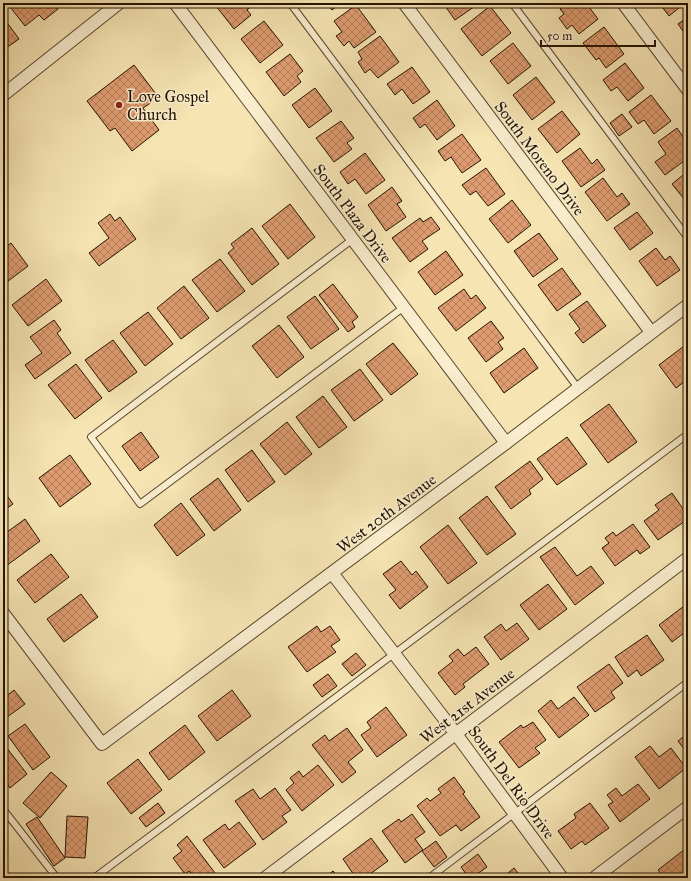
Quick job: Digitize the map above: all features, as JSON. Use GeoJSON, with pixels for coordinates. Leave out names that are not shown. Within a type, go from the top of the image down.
{"type":"FeatureCollection","features":[{"type":"Feature","properties":{"kind":"street"},"geometry":{"type":"LineString","coordinates":[[3,95],[120,3]]}},
{"type":"Feature","properties":{"kind":"street","name":"South Plaza Drive"},"geometry":{"type":"LineString","coordinates":[[176,3],[506,443]]}},
{"type":"Feature","properties":{"kind":"street","name":"South Moreno Drive"},"geometry":{"type":"LineString","coordinates":[[404,3],[651,332]]}},
{"type":"Feature","properties":{"kind":"street"},"geometry":{"type":"LineString","coordinates":[[623,3],[688,90]]}},
{"type":"Feature","properties":{"kind":"street","name":"West 20th Avenue"},"geometry":{"type":"LineString","coordinates":[[3,613],[102,744],[506,443],[688,304]]}},
{"type":"Feature","properties":{"kind":"street","name":"West 21st Avenue"},"geometry":{"type":"LineString","coordinates":[[265,878],[688,558]]}},
{"type":"Feature","properties":{"kind":"street","name":"South Del Rio Drive"},"geometry":{"type":"LineString","coordinates":[[332,573],[456,734],[562,878]]}},
{"type":"Feature","properties":{"kind":"street"},"geometry":{"type":"LineString","coordinates":[[594,878],[688,807]]}},
{"type":"Feature","properties":{"kind":"lane"},"geometry":{"type":"LineString","coordinates":[[290,3],[578,388]]}},
{"type":"Feature","properties":{"kind":"lane"},"geometry":{"type":"LineString","coordinates":[[512,3],[688,238]]}},
{"type":"Feature","properties":{"kind":"lane"},"geometry":{"type":"LineString","coordinates":[[353,239],[91,437],[140,504],[404,308]]}},
{"type":"Feature","properties":{"kind":"lane"},"geometry":{"type":"LineString","coordinates":[[94,878],[688,434]]}},
{"type":"Feature","properties":{"kind":"lane"},"geometry":{"type":"LineString","coordinates":[[429,878],[688,682]]}},
{"type":"Feature","properties":{"kind":"lane"},"geometry":{"type":"LineString","coordinates":[[3,809],[57,878]]}},
{"type":"Feature","properties":{"kind":"building"},"geometry":{"type":"Polygon","coordinates":[[[7,3],[53,3],[58,9],[44,20],[39,15],[25,26],[7,3]]]}},
{"type":"Feature","properties":{"kind":"building"},"geometry":{"type":"Polygon","coordinates":[[[220,3],[254,4],[247,10],[251,15],[234,29],[216,6],[220,3]]]}},
{"type":"Feature","properties":{"kind":"building"},"geometry":{"type":"Polygon","coordinates":[[[326,3],[341,3],[332,10],[326,3]]]}},
{"type":"Feature","properties":{"kind":"building"},"geometry":{"type":"Polygon","coordinates":[[[443,3],[477,3],[478,4],[455,20],[443,3]]]}},
{"type":"Feature","properties":{"kind":"building"},"geometry":{"type":"Polygon","coordinates":[[[569,3],[586,3],[598,19],[579,34],[572,25],[567,29],[559,18],[564,14],[560,9],[569,3]]]}},
{"type":"Feature","properties":{"kind":"building"},"geometry":{"type":"Polygon","coordinates":[[[659,3],[685,3],[669,16],[659,3]]]}},
{"type":"Feature","properties":{"kind":"building"},"geometry":{"type":"Polygon","coordinates":[[[356,5],[376,32],[354,48],[349,41],[344,46],[336,36],[342,32],[334,21],[356,5]]]}},
{"type":"Feature","properties":{"kind":"building"},"geometry":{"type":"Polygon","coordinates":[[[490,6],[511,33],[482,56],[461,29],[490,6]]]}},
{"type":"Feature","properties":{"kind":"building"},"geometry":{"type":"Polygon","coordinates":[[[3,17],[19,39],[6,48],[3,44],[3,17]]]}},
{"type":"Feature","properties":{"kind":"building"},"geometry":{"type":"Polygon","coordinates":[[[688,17],[688,38],[678,24],[688,17]]]}},
{"type":"Feature","properties":{"kind":"building"},"geometry":{"type":"Polygon","coordinates":[[[264,21],[283,45],[260,63],[241,39],[264,21]]]}},
{"type":"Feature","properties":{"kind":"building"},"geometry":{"type":"Polygon","coordinates":[[[604,27],[624,54],[606,68],[599,58],[596,60],[583,43],[604,27]]]}},
{"type":"Feature","properties":{"kind":"building"},"geometry":{"type":"Polygon","coordinates":[[[380,36],[399,62],[378,78],[370,69],[365,73],[358,62],[362,59],[358,52],[380,36]]]}},
{"type":"Feature","properties":{"kind":"building"},"geometry":{"type":"Polygon","coordinates":[[[513,43],[531,66],[508,84],[490,61],[513,43]]]}},
{"type":"Feature","properties":{"kind":"building"},"geometry":{"type":"Polygon","coordinates":[[[290,54],[303,71],[297,76],[301,82],[284,96],[266,72],[290,54]]]}},
{"type":"Feature","properties":{"kind":"building"},"geometry":{"type":"Polygon","coordinates":[[[625,63],[644,88],[628,101],[617,87],[611,91],[603,80],[625,63]]]}},
{"type":"Feature","properties":{"kind":"building","name":"Love Gospel Church"},"geometry":{"type":"Polygon","coordinates":[[[134,65],[156,94],[150,99],[152,102],[143,108],[159,130],[132,151],[115,128],[110,131],[87,101],[134,65]]]}},
{"type":"Feature","properties":{"kind":"building"},"geometry":{"type":"Polygon","coordinates":[[[412,67],[430,92],[413,104],[402,89],[395,95],[387,84],[412,67]]]}},
{"type":"Feature","properties":{"kind":"building"},"geometry":{"type":"Polygon","coordinates":[[[536,77],[555,102],[532,120],[513,95],[536,77]]]}},
{"type":"Feature","properties":{"kind":"building"},"geometry":{"type":"Polygon","coordinates":[[[315,88],[332,111],[309,128],[292,105],[315,88]]]}},
{"type":"Feature","properties":{"kind":"building"},"geometry":{"type":"Polygon","coordinates":[[[651,95],[671,121],[654,134],[644,120],[638,124],[629,112],[651,95]]]}},
{"type":"Feature","properties":{"kind":"building"},"geometry":{"type":"Polygon","coordinates":[[[437,100],[455,126],[437,140],[425,124],[420,128],[413,118],[437,100]]]}},
{"type":"Feature","properties":{"kind":"building"},"geometry":{"type":"Polygon","coordinates":[[[562,111],[580,134],[557,153],[538,129],[562,111]]]}},
{"type":"Feature","properties":{"kind":"building"},"geometry":{"type":"Polygon","coordinates":[[[622,114],[632,127],[619,136],[610,123],[622,114]]]}},
{"type":"Feature","properties":{"kind":"building"},"geometry":{"type":"Polygon","coordinates":[[[341,121],[354,138],[347,143],[352,149],[334,162],[316,138],[341,121]]]}},
{"type":"Feature","properties":{"kind":"building"},"geometry":{"type":"Polygon","coordinates":[[[677,128],[688,144],[688,158],[665,175],[655,162],[666,154],[658,142],[677,128]]]}},
{"type":"Feature","properties":{"kind":"building"},"geometry":{"type":"Polygon","coordinates":[[[462,134],[481,160],[462,173],[451,157],[445,161],[438,151],[462,134]]]}},
{"type":"Feature","properties":{"kind":"building"},"geometry":{"type":"Polygon","coordinates":[[[580,148],[592,164],[597,159],[605,170],[581,187],[562,161],[580,148]]]}},
{"type":"Feature","properties":{"kind":"building"},"geometry":{"type":"Polygon","coordinates":[[[365,153],[385,180],[366,194],[355,179],[348,184],[340,172],[365,153]]]}},
{"type":"Feature","properties":{"kind":"building"},"geometry":{"type":"Polygon","coordinates":[[[486,168],[505,194],[488,206],[476,191],[470,195],[462,185],[486,168]]]}},
{"type":"Feature","properties":{"kind":"building"},"geometry":{"type":"Polygon","coordinates":[[[688,171],[688,204],[672,184],[688,171]]]}},
{"type":"Feature","properties":{"kind":"building"},"geometry":{"type":"Polygon","coordinates":[[[603,178],[617,197],[622,193],[630,204],[607,221],[585,192],[603,178]]]}},
{"type":"Feature","properties":{"kind":"building"},"geometry":{"type":"Polygon","coordinates":[[[392,187],[402,201],[397,204],[406,217],[386,231],[368,205],[392,187]]]}},
{"type":"Feature","properties":{"kind":"building"},"geometry":{"type":"Polygon","coordinates":[[[512,200],[531,225],[508,243],[489,219],[512,200]]]}},
{"type":"Feature","properties":{"kind":"building"},"geometry":{"type":"Polygon","coordinates":[[[290,204],[315,237],[288,259],[262,226],[290,204]]]}},
{"type":"Feature","properties":{"kind":"building"},"geometry":{"type":"Polygon","coordinates":[[[637,212],[653,233],[630,250],[614,228],[637,212]]]}},
{"type":"Feature","properties":{"kind":"building"},"geometry":{"type":"Polygon","coordinates":[[[110,214],[115,221],[120,217],[136,239],[99,266],[89,253],[109,238],[98,223],[110,214]]]}},
{"type":"Feature","properties":{"kind":"building"},"geometry":{"type":"Polygon","coordinates":[[[431,217],[440,229],[422,241],[428,249],[410,262],[392,238],[420,218],[423,222],[431,217]]]}},
{"type":"Feature","properties":{"kind":"building"},"geometry":{"type":"Polygon","coordinates":[[[252,228],[279,264],[252,285],[228,253],[234,248],[231,244],[252,228]]]}},
{"type":"Feature","properties":{"kind":"building"},"geometry":{"type":"Polygon","coordinates":[[[539,233],[558,259],[533,277],[514,251],[539,233]]]}},
{"type":"Feature","properties":{"kind":"building"},"geometry":{"type":"Polygon","coordinates":[[[11,243],[28,266],[3,285],[3,249],[11,243]]]}},
{"type":"Feature","properties":{"kind":"building"},"geometry":{"type":"Polygon","coordinates":[[[656,248],[665,260],[670,256],[680,270],[657,286],[639,261],[656,248]]]}},
{"type":"Feature","properties":{"kind":"building"},"geometry":{"type":"Polygon","coordinates":[[[446,251],[463,275],[435,295],[418,272],[446,251]]]}},
{"type":"Feature","properties":{"kind":"building"},"geometry":{"type":"Polygon","coordinates":[[[220,259],[245,291],[217,312],[192,280],[220,259]]]}},
{"type":"Feature","properties":{"kind":"building"},"geometry":{"type":"Polygon","coordinates":[[[562,268],[581,294],[557,311],[538,285],[562,268]]]}},
{"type":"Feature","properties":{"kind":"building"},"geometry":{"type":"Polygon","coordinates":[[[46,279],[62,301],[28,326],[12,305],[46,279]]]}},
{"type":"Feature","properties":{"kind":"building"},"geometry":{"type":"Polygon","coordinates":[[[333,284],[358,317],[352,322],[355,327],[348,332],[319,295],[333,284]]]}},
{"type":"Feature","properties":{"kind":"building"},"geometry":{"type":"Polygon","coordinates":[[[184,286],[209,318],[181,339],[157,308],[184,286]]]}},
{"type":"Feature","properties":{"kind":"building"},"geometry":{"type":"Polygon","coordinates":[[[464,289],[471,299],[476,295],[486,308],[456,331],[438,308],[464,289]]]}},
{"type":"Feature","properties":{"kind":"building"},"geometry":{"type":"Polygon","coordinates":[[[315,296],[339,329],[311,349],[287,317],[315,296]]]}},
{"type":"Feature","properties":{"kind":"building"},"geometry":{"type":"Polygon","coordinates":[[[587,301],[606,326],[583,343],[575,333],[580,329],[569,314],[587,301]]]}},
{"type":"Feature","properties":{"kind":"building"},"geometry":{"type":"Polygon","coordinates":[[[148,312],[173,344],[145,366],[120,333],[148,312]]]}},
{"type":"Feature","properties":{"kind":"building"},"geometry":{"type":"Polygon","coordinates":[[[54,320],[61,330],[57,333],[71,353],[35,379],[25,365],[42,353],[30,337],[54,320]]]}},
{"type":"Feature","properties":{"kind":"building"},"geometry":{"type":"Polygon","coordinates":[[[491,321],[504,338],[498,342],[503,349],[486,362],[468,338],[491,321]]]}},
{"type":"Feature","properties":{"kind":"building"},"geometry":{"type":"Polygon","coordinates":[[[279,325],[304,357],[277,378],[252,346],[279,325]]]}},
{"type":"Feature","properties":{"kind":"building"},"geometry":{"type":"Polygon","coordinates":[[[113,340],[137,372],[109,392],[85,360],[113,340]]]}},
{"type":"Feature","properties":{"kind":"building"},"geometry":{"type":"Polygon","coordinates":[[[393,343],[418,374],[391,395],[366,364],[393,343]]]}},
{"type":"Feature","properties":{"kind":"building"},"geometry":{"type":"Polygon","coordinates":[[[688,343],[688,379],[676,388],[659,365],[688,343]]]}},
{"type":"Feature","properties":{"kind":"building"},"geometry":{"type":"Polygon","coordinates":[[[524,348],[538,368],[504,393],[490,373],[524,348]]]}},
{"type":"Feature","properties":{"kind":"building"},"geometry":{"type":"Polygon","coordinates":[[[76,364],[102,398],[75,419],[48,385],[76,364]]]}},
{"type":"Feature","properties":{"kind":"building"},"geometry":{"type":"Polygon","coordinates":[[[360,369],[383,400],[354,421],[331,390],[360,369]]]}},
{"type":"Feature","properties":{"kind":"building"},"geometry":{"type":"Polygon","coordinates":[[[323,396],[347,427],[319,448],[296,417],[323,396]]]}},
{"type":"Feature","properties":{"kind":"building"},"geometry":{"type":"Polygon","coordinates":[[[609,404],[637,442],[608,463],[580,425],[609,404]]]}},
{"type":"Feature","properties":{"kind":"building"},"geometry":{"type":"Polygon","coordinates":[[[287,422],[312,454],[285,475],[260,444],[287,422]]]}},
{"type":"Feature","properties":{"kind":"building"},"geometry":{"type":"Polygon","coordinates":[[[141,432],[159,457],[140,471],[122,446],[141,432]]]}},
{"type":"Feature","properties":{"kind":"building"},"geometry":{"type":"Polygon","coordinates":[[[567,437],[587,464],[557,485],[537,459],[567,437]]]}},
{"type":"Feature","properties":{"kind":"building"},"geometry":{"type":"Polygon","coordinates":[[[252,450],[275,482],[248,502],[225,470],[252,450]]]}},
{"type":"Feature","properties":{"kind":"building"},"geometry":{"type":"Polygon","coordinates":[[[70,455],[91,484],[60,507],[39,478],[70,455]]]}},
{"type":"Feature","properties":{"kind":"building"},"geometry":{"type":"Polygon","coordinates":[[[530,461],[543,479],[529,490],[531,494],[511,509],[495,487],[530,461]]]}},
{"type":"Feature","properties":{"kind":"building"},"geometry":{"type":"Polygon","coordinates":[[[218,478],[241,510],[214,531],[190,499],[218,478]]]}},
{"type":"Feature","properties":{"kind":"building"},"geometry":{"type":"Polygon","coordinates":[[[3,490],[13,504],[3,511],[3,490]]]}},
{"type":"Feature","properties":{"kind":"building"},"geometry":{"type":"Polygon","coordinates":[[[672,493],[688,516],[688,519],[658,540],[644,521],[659,510],[655,505],[672,493]]]}},
{"type":"Feature","properties":{"kind":"building"},"geometry":{"type":"Polygon","coordinates":[[[487,496],[516,534],[487,555],[459,518],[487,496]]]}},
{"type":"Feature","properties":{"kind":"building"},"geometry":{"type":"Polygon","coordinates":[[[181,503],[205,535],[177,556],[154,525],[181,503]]]}},
{"type":"Feature","properties":{"kind":"building"},"geometry":{"type":"Polygon","coordinates":[[[25,519],[40,541],[6,566],[3,561],[3,535],[25,519]]]}},
{"type":"Feature","properties":{"kind":"building"},"geometry":{"type":"Polygon","coordinates":[[[633,524],[650,547],[640,554],[637,550],[615,566],[602,548],[609,543],[605,538],[613,532],[616,536],[633,524]]]}},
{"type":"Feature","properties":{"kind":"building"},"geometry":{"type":"Polygon","coordinates":[[[448,525],[477,563],[448,584],[420,547],[448,525]]]}},
{"type":"Feature","properties":{"kind":"building"},"geometry":{"type":"Polygon","coordinates":[[[555,547],[577,576],[591,566],[604,583],[575,605],[540,557],[555,547]]]}},
{"type":"Feature","properties":{"kind":"building"},"geometry":{"type":"Polygon","coordinates":[[[51,554],[69,577],[35,603],[17,580],[51,554]]]}},
{"type":"Feature","properties":{"kind":"building"},"geometry":{"type":"Polygon","coordinates":[[[401,561],[412,575],[416,571],[428,587],[400,609],[389,595],[396,590],[383,574],[401,561]]]}},
{"type":"Feature","properties":{"kind":"building"},"geometry":{"type":"Polygon","coordinates":[[[548,584],[567,609],[539,630],[520,605],[548,584]]]}},
{"type":"Feature","properties":{"kind":"building"},"geometry":{"type":"Polygon","coordinates":[[[81,594],[98,617],[64,642],[47,619],[81,594]]]}},
{"type":"Feature","properties":{"kind":"building"},"geometry":{"type":"Polygon","coordinates":[[[688,603],[688,630],[672,642],[659,625],[688,603]]]}},
{"type":"Feature","properties":{"kind":"building"},"geometry":{"type":"Polygon","coordinates":[[[517,623],[529,639],[501,660],[484,637],[501,624],[506,631],[517,623]]]}},
{"type":"Feature","properties":{"kind":"building"},"geometry":{"type":"Polygon","coordinates":[[[317,626],[321,632],[330,626],[340,640],[331,646],[336,652],[307,672],[288,647],[317,626]]]}},
{"type":"Feature","properties":{"kind":"building"},"geometry":{"type":"Polygon","coordinates":[[[647,635],[664,660],[641,676],[637,670],[628,677],[615,657],[647,635]]]}},
{"type":"Feature","properties":{"kind":"building"},"geometry":{"type":"Polygon","coordinates":[[[476,647],[489,664],[463,684],[465,687],[455,695],[438,673],[453,661],[449,656],[458,649],[464,656],[476,647]]]}},
{"type":"Feature","properties":{"kind":"building"},"geometry":{"type":"Polygon","coordinates":[[[356,653],[366,665],[352,676],[342,664],[356,653]]]}},
{"type":"Feature","properties":{"kind":"building"},"geometry":{"type":"Polygon","coordinates":[[[609,664],[623,683],[611,692],[615,698],[595,712],[577,687],[609,664]]]}},
{"type":"Feature","properties":{"kind":"building"},"geometry":{"type":"Polygon","coordinates":[[[328,674],[337,686],[322,697],[313,685],[328,674]]]}},
{"type":"Feature","properties":{"kind":"building"},"geometry":{"type":"Polygon","coordinates":[[[14,690],[25,704],[3,720],[3,697],[4,698],[14,690]]]}},
{"type":"Feature","properties":{"kind":"building"},"geometry":{"type":"Polygon","coordinates":[[[232,690],[251,716],[217,741],[198,716],[232,690]]]}},
{"type":"Feature","properties":{"kind":"building"},"geometry":{"type":"Polygon","coordinates":[[[574,697],[589,715],[559,738],[538,711],[551,700],[558,709],[574,697]]]}},
{"type":"Feature","properties":{"kind":"building"},"geometry":{"type":"Polygon","coordinates":[[[386,707],[407,735],[377,757],[361,735],[371,728],[367,722],[386,707]]]}},
{"type":"Feature","properties":{"kind":"building"},"geometry":{"type":"Polygon","coordinates":[[[533,722],[546,740],[535,748],[540,753],[519,768],[499,742],[521,725],[523,728],[533,722]]]}},
{"type":"Feature","properties":{"kind":"building"},"geometry":{"type":"Polygon","coordinates":[[[25,724],[50,757],[33,770],[8,736],[25,724]]]}},
{"type":"Feature","properties":{"kind":"building"},"geometry":{"type":"Polygon","coordinates":[[[185,725],[205,752],[169,780],[149,753],[185,725]]]}},
{"type":"Feature","properties":{"kind":"building"},"geometry":{"type":"Polygon","coordinates":[[[347,728],[363,750],[348,762],[356,772],[342,783],[312,745],[325,735],[329,741],[347,728]]]}},
{"type":"Feature","properties":{"kind":"building"},"geometry":{"type":"Polygon","coordinates":[[[688,733],[688,754],[678,741],[688,733]]]}},
{"type":"Feature","properties":{"kind":"building"},"geometry":{"type":"Polygon","coordinates":[[[3,743],[27,774],[10,788],[3,779],[3,743]]]}},
{"type":"Feature","properties":{"kind":"building"},"geometry":{"type":"Polygon","coordinates":[[[650,746],[659,757],[671,748],[686,768],[659,789],[635,757],[650,746]]]}},
{"type":"Feature","properties":{"kind":"building"},"geometry":{"type":"Polygon","coordinates":[[[138,759],[162,790],[131,814],[107,783],[138,759]]]}},
{"type":"Feature","properties":{"kind":"building"},"geometry":{"type":"Polygon","coordinates":[[[318,765],[334,785],[302,811],[286,790],[294,783],[290,778],[299,771],[303,777],[318,765]]]}},
{"type":"Feature","properties":{"kind":"building"},"geometry":{"type":"Polygon","coordinates":[[[51,772],[67,786],[40,818],[23,803],[51,772]]]}},
{"type":"Feature","properties":{"kind":"building"},"geometry":{"type":"Polygon","coordinates":[[[454,777],[465,792],[463,794],[480,817],[461,831],[456,825],[440,836],[417,806],[427,798],[430,801],[441,793],[438,789],[454,777]]]}},
{"type":"Feature","properties":{"kind":"building"},"geometry":{"type":"Polygon","coordinates":[[[638,784],[650,799],[620,822],[608,805],[613,802],[607,795],[616,788],[622,796],[638,784]]]}},
{"type":"Feature","properties":{"kind":"building"},"geometry":{"type":"Polygon","coordinates":[[[275,788],[291,810],[282,816],[287,822],[263,840],[235,801],[253,789],[260,799],[275,788]]]}},
{"type":"Feature","properties":{"kind":"building"},"geometry":{"type":"Polygon","coordinates":[[[158,803],[165,813],[146,827],[139,818],[158,803]]]}},
{"type":"Feature","properties":{"kind":"building"},"geometry":{"type":"Polygon","coordinates":[[[590,803],[609,828],[585,845],[582,841],[571,849],[558,831],[576,818],[574,814],[590,803]]]}},
{"type":"Feature","properties":{"kind":"building"},"geometry":{"type":"Polygon","coordinates":[[[412,814],[425,832],[415,839],[423,850],[405,863],[382,831],[399,819],[401,822],[412,814]]]}},
{"type":"Feature","properties":{"kind":"building"},"geometry":{"type":"Polygon","coordinates":[[[67,816],[88,817],[85,858],[65,857],[67,816]]]}},
{"type":"Feature","properties":{"kind":"building"},"geometry":{"type":"Polygon","coordinates":[[[37,817],[65,858],[54,866],[26,824],[37,817]]]}},
{"type":"Feature","properties":{"kind":"building"},"geometry":{"type":"Polygon","coordinates":[[[239,822],[256,844],[224,868],[203,840],[225,824],[229,830],[239,822]]]}},
{"type":"Feature","properties":{"kind":"building"},"geometry":{"type":"Polygon","coordinates":[[[187,836],[215,873],[209,878],[195,878],[189,871],[185,874],[173,858],[182,851],[177,845],[187,836]]]}},
{"type":"Feature","properties":{"kind":"building"},"geometry":{"type":"Polygon","coordinates":[[[371,838],[388,861],[370,874],[373,878],[356,878],[343,859],[371,838]]]}},
{"type":"Feature","properties":{"kind":"building"},"geometry":{"type":"Polygon","coordinates":[[[436,841],[447,857],[434,867],[422,851],[436,841]]]}},
{"type":"Feature","properties":{"kind":"building"},"geometry":{"type":"Polygon","coordinates":[[[685,849],[688,853],[688,878],[664,878],[658,870],[685,849]]]}},
{"type":"Feature","properties":{"kind":"building"},"geometry":{"type":"Polygon","coordinates":[[[478,854],[487,867],[472,878],[469,878],[461,867],[478,854]]]}},
{"type":"Feature","properties":{"kind":"building"},"geometry":{"type":"Polygon","coordinates":[[[514,868],[522,878],[502,878],[514,868]]]}},
{"type":"Feature","properties":{"kind":"building"},"geometry":{"type":"Polygon","coordinates":[[[333,871],[339,878],[324,878],[333,871]]]}},
{"type":"Feature","properties":{"kind":"place","name":"Love Gospel Church"},"geometry":{"type":"Point","coordinates":[119,105]}}]}
